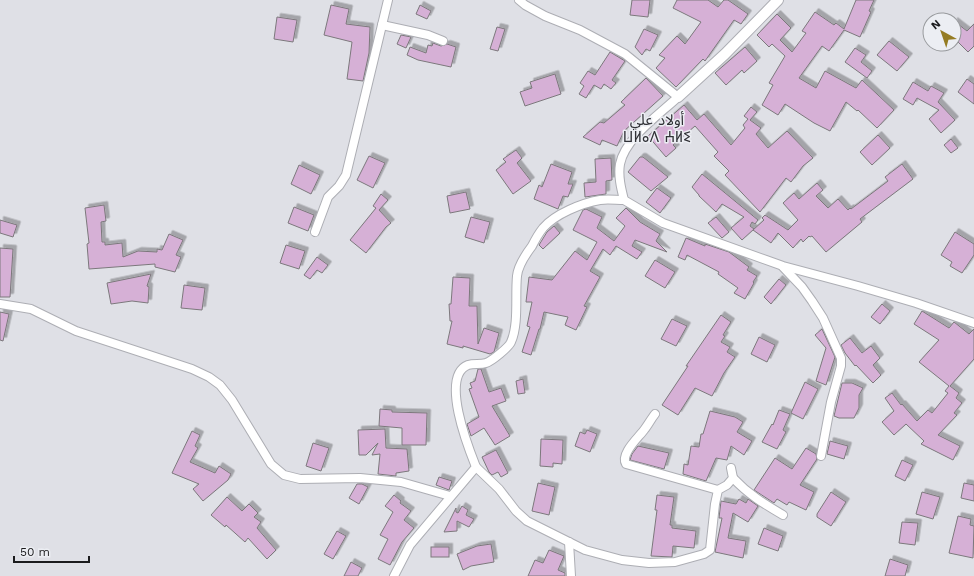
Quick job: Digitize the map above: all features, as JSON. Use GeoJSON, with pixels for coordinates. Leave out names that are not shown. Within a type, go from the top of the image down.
{"type":"FeatureCollection","features":[{"type":"Feature","properties":{"kind":"street"},"geometry":{"type":"LineString","coordinates":[[315,232],[328,197],[339,186],[346,175],[388,0]]}},
{"type":"Feature","properties":{"kind":"street"},"geometry":{"type":"LineString","coordinates":[[519,0],[545,16],[580,30],[625,54],[678,97]]}},
{"type":"Feature","properties":{"kind":"street"},"geometry":{"type":"LineString","coordinates":[[624,200],[619,177],[620,163],[627,148],[638,133],[725,54],[778,0]]}},
{"type":"Feature","properties":{"kind":"street"},"geometry":{"type":"LineString","coordinates":[[382,25],[428,35],[443,41]]}},
{"type":"Feature","properties":{"kind":"street"},"geometry":{"type":"LineString","coordinates":[[718,490],[710,550],[704,554],[675,562],[649,563],[622,560],[585,550],[527,521],[516,511],[499,489],[476,467],[461,423],[457,390],[459,373],[464,367],[487,363],[511,343],[516,318],[517,273],[526,254],[543,228],[559,216],[575,208],[600,200],[624,200],[663,223],[783,266],[901,298],[974,323]]}},
{"type":"Feature","properties":{"kind":"street"},"geometry":{"type":"LineString","coordinates":[[783,266],[802,287],[823,318],[841,358],[841,366],[831,402],[821,456]]}},
{"type":"Feature","properties":{"kind":"street"},"geometry":{"type":"LineString","coordinates":[[0,304],[30,309],[76,331],[192,369],[209,377],[220,385],[232,400],[272,464],[284,475],[300,479],[360,478],[401,482],[450,496]]}},
{"type":"Feature","properties":{"kind":"street"},"geometry":{"type":"LineString","coordinates":[[655,414],[627,451],[624,460],[626,464],[718,490],[727,485],[733,478]]}},
{"type":"Feature","properties":{"kind":"street"},"geometry":{"type":"LineString","coordinates":[[394,576],[410,545],[476,467]]}},
{"type":"Feature","properties":{"kind":"street"},"geometry":{"type":"LineString","coordinates":[[731,468],[733,478],[746,491],[760,502],[783,515]]}},
{"type":"Feature","properties":{"kind":"street"},"geometry":{"type":"LineString","coordinates":[[569,542],[571,576]]}},
{"type":"Feature","properties":{"kind":"building"},"geometry":{"type":"Polygon","coordinates":[[[632,0],[650,0],[648,17],[630,15],[632,0]]]}},
{"type":"Feature","properties":{"kind":"building"},"geometry":{"type":"Polygon","coordinates":[[[677,0],[708,0],[718,7],[724,0],[728,0],[748,14],[741,24],[734,20],[705,61],[703,59],[676,87],[656,68],[665,58],[659,55],[677,36],[685,44],[701,22],[673,8],[677,0]]]}},
{"type":"Feature","properties":{"kind":"building"},"geometry":{"type":"Polygon","coordinates":[[[856,0],[874,0],[869,11],[871,12],[860,37],[844,30],[829,51],[822,46],[799,78],[816,88],[825,71],[856,88],[862,80],[894,110],[877,128],[858,110],[857,111],[846,102],[830,131],[814,123],[785,104],[778,115],[762,105],[773,85],[769,83],[785,56],[772,44],[769,47],[757,35],[777,14],[791,28],[780,40],[792,52],[806,33],[802,31],[815,12],[834,25],[836,23],[844,29],[856,0]]]}},
{"type":"Feature","properties":{"kind":"building"},"geometry":{"type":"Polygon","coordinates":[[[331,5],[349,9],[346,24],[370,27],[369,53],[363,81],[347,79],[352,42],[324,35],[331,5]]]}},
{"type":"Feature","properties":{"kind":"building"},"geometry":{"type":"Polygon","coordinates":[[[420,5],[431,11],[427,19],[416,14],[420,5]]]}},
{"type":"Feature","properties":{"kind":"building"},"geometry":{"type":"Polygon","coordinates":[[[277,17],[297,20],[293,42],[274,39],[277,17]]]}},
{"type":"Feature","properties":{"kind":"building"},"geometry":{"type":"Polygon","coordinates":[[[974,24],[974,46],[968,52],[962,46],[962,27],[967,31],[974,24]]]}},
{"type":"Feature","properties":{"kind":"building"},"geometry":{"type":"Polygon","coordinates":[[[497,27],[505,29],[498,51],[490,49],[497,27]]]}},
{"type":"Feature","properties":{"kind":"building"},"geometry":{"type":"Polygon","coordinates":[[[644,29],[658,35],[650,51],[646,49],[642,55],[635,47],[644,29]]]}},
{"type":"Feature","properties":{"kind":"building"},"geometry":{"type":"Polygon","coordinates":[[[401,35],[411,37],[406,48],[397,44],[401,35]]]}},
{"type":"Feature","properties":{"kind":"building"},"geometry":{"type":"Polygon","coordinates":[[[889,41],[909,57],[897,71],[877,55],[889,41]]]}},
{"type":"Feature","properties":{"kind":"building"},"geometry":{"type":"Polygon","coordinates":[[[433,43],[441,46],[447,44],[456,47],[451,67],[418,60],[407,55],[410,47],[426,53],[428,45],[432,46],[433,43]]]}},
{"type":"Feature","properties":{"kind":"building"},"geometry":{"type":"Polygon","coordinates":[[[745,47],[757,61],[744,73],[742,70],[726,85],[715,73],[745,47]]]}},
{"type":"Feature","properties":{"kind":"building"},"geometry":{"type":"Polygon","coordinates":[[[855,48],[866,55],[861,62],[872,71],[867,78],[845,62],[855,48]]]}},
{"type":"Feature","properties":{"kind":"building"},"geometry":{"type":"Polygon","coordinates":[[[610,52],[625,61],[612,80],[616,83],[611,89],[604,84],[601,89],[594,85],[586,98],[579,94],[584,86],[580,83],[588,71],[595,75],[610,52]]]}},
{"type":"Feature","properties":{"kind":"building"},"geometry":{"type":"Polygon","coordinates":[[[555,74],[561,94],[525,106],[520,92],[532,88],[530,82],[555,74]]]}},
{"type":"Feature","properties":{"kind":"building"},"geometry":{"type":"Polygon","coordinates":[[[646,78],[663,96],[624,131],[617,146],[602,140],[600,145],[583,137],[600,122],[604,123],[625,105],[621,102],[646,78]]]}},
{"type":"Feature","properties":{"kind":"building"},"geometry":{"type":"Polygon","coordinates":[[[967,79],[974,84],[974,104],[958,92],[967,79]]]}},
{"type":"Feature","properties":{"kind":"building"},"geometry":{"type":"Polygon","coordinates":[[[913,82],[928,91],[931,86],[944,93],[938,102],[955,120],[941,133],[929,119],[939,110],[917,98],[913,105],[903,99],[913,82]]]}},
{"type":"Feature","properties":{"kind":"building"},"geometry":{"type":"Polygon","coordinates":[[[684,105],[697,120],[704,114],[731,145],[745,128],[743,125],[748,119],[744,116],[751,107],[757,112],[750,120],[761,128],[756,134],[768,148],[787,131],[813,158],[803,166],[791,182],[786,178],[760,212],[725,175],[729,171],[714,156],[718,152],[695,126],[673,145],[676,148],[666,157],[648,136],[684,105]]]}},
{"type":"Feature","properties":{"kind":"building"},"geometry":{"type":"Polygon","coordinates":[[[878,135],[890,148],[872,165],[860,152],[878,135]]]}},
{"type":"Feature","properties":{"kind":"building"},"geometry":{"type":"Polygon","coordinates":[[[951,139],[958,148],[951,153],[944,145],[951,139]]]}},
{"type":"Feature","properties":{"kind":"building"},"geometry":{"type":"Polygon","coordinates":[[[516,150],[522,158],[517,163],[531,181],[513,194],[496,170],[506,162],[503,159],[516,150]]]}},
{"type":"Feature","properties":{"kind":"building"},"geometry":{"type":"Polygon","coordinates":[[[369,156],[385,163],[373,188],[357,180],[369,156]]]}},
{"type":"Feature","properties":{"kind":"building"},"geometry":{"type":"Polygon","coordinates":[[[640,157],[643,157],[668,177],[651,191],[628,172],[640,157]]]}},
{"type":"Feature","properties":{"kind":"building"},"geometry":{"type":"Polygon","coordinates":[[[611,158],[612,180],[606,181],[606,194],[585,197],[584,183],[596,182],[595,159],[611,158]]]}},
{"type":"Feature","properties":{"kind":"building"},"geometry":{"type":"Polygon","coordinates":[[[551,164],[572,172],[568,184],[573,184],[568,197],[563,196],[558,209],[534,199],[539,185],[542,187],[551,164]]]}},
{"type":"Feature","properties":{"kind":"building"},"geometry":{"type":"Polygon","coordinates":[[[902,164],[913,179],[860,219],[862,222],[826,252],[812,236],[809,236],[803,242],[801,239],[793,248],[778,233],[771,243],[753,230],[764,220],[762,218],[765,215],[788,230],[798,220],[783,203],[794,193],[799,199],[817,183],[823,190],[816,196],[828,208],[838,199],[848,210],[850,208],[851,209],[888,181],[885,177],[902,164]]]}},
{"type":"Feature","properties":{"kind":"building"},"geometry":{"type":"Polygon","coordinates":[[[299,165],[320,175],[311,194],[291,184],[299,165]]]}},
{"type":"Feature","properties":{"kind":"building"},"geometry":{"type":"Polygon","coordinates":[[[702,174],[758,220],[755,224],[752,222],[750,226],[754,229],[742,240],[731,228],[744,217],[722,204],[716,212],[692,187],[702,174]]]}},
{"type":"Feature","properties":{"kind":"building"},"geometry":{"type":"Polygon","coordinates":[[[657,188],[671,198],[660,213],[646,202],[657,188]]]}},
{"type":"Feature","properties":{"kind":"building"},"geometry":{"type":"Polygon","coordinates":[[[466,192],[470,209],[450,213],[447,196],[466,192]]]}},
{"type":"Feature","properties":{"kind":"building"},"geometry":{"type":"Polygon","coordinates":[[[381,194],[388,200],[379,210],[391,223],[386,227],[366,253],[350,240],[376,208],[373,206],[381,194]]]}},
{"type":"Feature","properties":{"kind":"building"},"geometry":{"type":"Polygon","coordinates":[[[104,205],[106,221],[101,222],[102,242],[105,242],[105,245],[122,243],[123,257],[138,251],[157,252],[157,249],[162,250],[169,234],[183,240],[176,255],[181,257],[175,272],[155,267],[155,264],[89,269],[87,244],[89,243],[85,208],[104,205]]]}},
{"type":"Feature","properties":{"kind":"building"},"geometry":{"type":"Polygon","coordinates":[[[294,207],[314,215],[308,231],[288,223],[294,207]]]}},
{"type":"Feature","properties":{"kind":"building"},"geometry":{"type":"Polygon","coordinates":[[[626,208],[640,222],[660,234],[656,241],[667,252],[635,240],[632,246],[642,252],[637,259],[616,246],[610,255],[603,249],[590,271],[600,277],[584,306],[587,307],[576,330],[565,325],[568,317],[544,312],[531,355],[522,352],[530,327],[527,326],[532,302],[526,302],[529,277],[552,280],[575,251],[587,260],[597,242],[573,230],[583,210],[586,209],[602,217],[597,228],[614,241],[625,226],[616,218],[626,208]]]}},
{"type":"Feature","properties":{"kind":"building"},"geometry":{"type":"Polygon","coordinates":[[[471,217],[490,222],[484,243],[465,237],[471,217]]]}},
{"type":"Feature","properties":{"kind":"building"},"geometry":{"type":"Polygon","coordinates":[[[716,217],[729,232],[722,238],[708,223],[716,217]]]}},
{"type":"Feature","properties":{"kind":"building"},"geometry":{"type":"Polygon","coordinates":[[[0,220],[17,225],[13,237],[0,233],[0,220]]]}},
{"type":"Feature","properties":{"kind":"building"},"geometry":{"type":"Polygon","coordinates":[[[554,226],[560,233],[543,249],[539,245],[547,232],[554,226]]]}},
{"type":"Feature","properties":{"kind":"building"},"geometry":{"type":"Polygon","coordinates":[[[955,232],[974,244],[974,255],[962,273],[950,266],[952,262],[941,255],[955,232]]]}},
{"type":"Feature","properties":{"kind":"building"},"geometry":{"type":"Polygon","coordinates":[[[686,238],[705,246],[705,244],[729,252],[749,267],[747,270],[757,276],[745,299],[734,293],[738,288],[718,274],[719,272],[687,255],[685,260],[678,257],[686,238]]]}},
{"type":"Feature","properties":{"kind":"building"},"geometry":{"type":"Polygon","coordinates":[[[286,245],[305,251],[299,269],[280,263],[286,245]]]}},
{"type":"Feature","properties":{"kind":"building"},"geometry":{"type":"Polygon","coordinates":[[[0,248],[13,249],[10,297],[0,297],[0,248]]]}},
{"type":"Feature","properties":{"kind":"building"},"geometry":{"type":"Polygon","coordinates":[[[317,257],[328,265],[322,273],[317,270],[310,279],[304,275],[317,257]]]}},
{"type":"Feature","properties":{"kind":"building"},"geometry":{"type":"Polygon","coordinates":[[[655,260],[675,272],[665,288],[645,276],[655,260]]]}},
{"type":"Feature","properties":{"kind":"building"},"geometry":{"type":"Polygon","coordinates":[[[151,274],[147,286],[149,287],[148,303],[132,301],[111,304],[107,283],[151,274]]]}},
{"type":"Feature","properties":{"kind":"building"},"geometry":{"type":"Polygon","coordinates":[[[453,277],[470,278],[469,306],[477,306],[478,344],[484,328],[499,333],[494,352],[490,354],[463,346],[463,348],[447,344],[452,321],[450,321],[449,304],[451,304],[453,277]]]}},
{"type":"Feature","properties":{"kind":"building"},"geometry":{"type":"Polygon","coordinates":[[[779,279],[786,285],[771,304],[764,297],[779,279]]]}},
{"type":"Feature","properties":{"kind":"building"},"geometry":{"type":"Polygon","coordinates":[[[184,285],[205,288],[202,310],[181,308],[184,285]]]}},
{"type":"Feature","properties":{"kind":"building"},"geometry":{"type":"Polygon","coordinates":[[[882,304],[890,311],[880,324],[871,317],[882,304]]]}},
{"type":"Feature","properties":{"kind":"building"},"geometry":{"type":"Polygon","coordinates":[[[922,311],[949,328],[954,322],[969,334],[974,329],[974,359],[950,386],[959,393],[956,398],[962,403],[954,413],[957,415],[938,435],[960,446],[953,460],[921,444],[924,441],[906,424],[894,435],[882,422],[894,411],[885,398],[892,393],[901,405],[902,404],[917,421],[928,410],[932,413],[948,393],[945,391],[949,386],[919,362],[939,340],[914,324],[922,311]]]}},
{"type":"Feature","properties":{"kind":"building"},"geometry":{"type":"Polygon","coordinates":[[[0,312],[9,314],[3,341],[0,340],[0,312]]]}},
{"type":"Feature","properties":{"kind":"building"},"geometry":{"type":"Polygon","coordinates":[[[721,315],[731,322],[723,335],[725,336],[721,342],[730,347],[727,352],[735,357],[724,373],[712,396],[695,388],[678,415],[662,405],[688,366],[686,366],[721,315]]]}},
{"type":"Feature","properties":{"kind":"building"},"geometry":{"type":"Polygon","coordinates":[[[672,319],[687,326],[676,346],[661,339],[672,319]]]}},
{"type":"Feature","properties":{"kind":"building"},"geometry":{"type":"Polygon","coordinates":[[[822,329],[835,357],[826,385],[816,381],[826,348],[815,335],[822,329]]]}},
{"type":"Feature","properties":{"kind":"building"},"geometry":{"type":"Polygon","coordinates":[[[759,337],[775,345],[767,362],[751,354],[759,337]]]}},
{"type":"Feature","properties":{"kind":"building"},"geometry":{"type":"Polygon","coordinates":[[[850,338],[862,353],[871,346],[880,358],[873,365],[881,375],[873,383],[856,365],[855,366],[845,353],[841,345],[850,338]]]}},
{"type":"Feature","properties":{"kind":"building"},"geometry":{"type":"Polygon","coordinates":[[[478,369],[481,369],[489,392],[501,388],[506,401],[492,406],[510,436],[495,445],[484,428],[471,436],[467,424],[479,417],[469,389],[472,388],[470,383],[475,381],[478,369]]]}},
{"type":"Feature","properties":{"kind":"building"},"geometry":{"type":"Polygon","coordinates":[[[523,379],[525,393],[518,394],[516,381],[523,379]]]}},
{"type":"Feature","properties":{"kind":"building"},"geometry":{"type":"Polygon","coordinates":[[[805,382],[818,389],[803,419],[791,413],[805,382]]]}},
{"type":"Feature","properties":{"kind":"building"},"geometry":{"type":"Polygon","coordinates":[[[842,383],[852,383],[863,388],[859,395],[859,408],[854,418],[839,418],[834,416],[842,383]]]}},
{"type":"Feature","properties":{"kind":"building"},"geometry":{"type":"Polygon","coordinates":[[[380,409],[392,410],[392,412],[427,413],[426,445],[402,445],[402,428],[379,426],[380,409]]]}},
{"type":"Feature","properties":{"kind":"building"},"geometry":{"type":"Polygon","coordinates":[[[779,410],[790,414],[783,430],[786,432],[777,449],[762,442],[772,424],[773,425],[779,410]]]}},
{"type":"Feature","properties":{"kind":"building"},"geometry":{"type":"Polygon","coordinates":[[[710,411],[735,417],[743,422],[737,432],[752,441],[744,455],[731,446],[727,460],[716,458],[706,481],[683,474],[684,464],[688,465],[691,446],[699,447],[701,434],[703,434],[710,411]]]}},
{"type":"Feature","properties":{"kind":"building"},"geometry":{"type":"Polygon","coordinates":[[[385,429],[386,448],[407,449],[409,471],[396,473],[396,476],[378,474],[380,454],[372,455],[378,443],[366,455],[359,455],[358,430],[385,429]]]}},
{"type":"Feature","properties":{"kind":"building"},"geometry":{"type":"Polygon","coordinates":[[[587,430],[597,434],[590,452],[575,446],[580,432],[585,434],[587,430]]]}},
{"type":"Feature","properties":{"kind":"building"},"geometry":{"type":"Polygon","coordinates":[[[192,431],[200,435],[195,446],[198,448],[190,462],[215,473],[219,466],[231,474],[228,480],[203,501],[193,489],[199,484],[172,473],[192,431]]]}},
{"type":"Feature","properties":{"kind":"building"},"geometry":{"type":"Polygon","coordinates":[[[541,439],[563,440],[562,464],[553,463],[553,467],[540,466],[541,439]]]}},
{"type":"Feature","properties":{"kind":"building"},"geometry":{"type":"Polygon","coordinates":[[[830,441],[848,446],[844,459],[827,454],[830,441]]]}},
{"type":"Feature","properties":{"kind":"building"},"geometry":{"type":"Polygon","coordinates":[[[313,443],[329,448],[321,471],[306,466],[313,443]]]}},
{"type":"Feature","properties":{"kind":"building"},"geometry":{"type":"Polygon","coordinates":[[[638,446],[669,453],[664,469],[630,460],[632,454],[638,446]]]}},
{"type":"Feature","properties":{"kind":"building"},"geometry":{"type":"Polygon","coordinates":[[[806,448],[816,454],[817,459],[800,485],[814,492],[806,510],[789,502],[787,505],[777,499],[774,503],[754,490],[775,458],[792,469],[806,448]]]}},
{"type":"Feature","properties":{"kind":"building"},"geometry":{"type":"Polygon","coordinates":[[[496,450],[508,473],[501,477],[498,472],[492,475],[489,472],[482,457],[496,450]]]}},
{"type":"Feature","properties":{"kind":"building"},"geometry":{"type":"Polygon","coordinates":[[[902,460],[913,465],[905,481],[895,476],[902,460]]]}},
{"type":"Feature","properties":{"kind":"building"},"geometry":{"type":"Polygon","coordinates":[[[439,477],[452,481],[449,490],[436,485],[439,477]]]}},
{"type":"Feature","properties":{"kind":"building"},"geometry":{"type":"Polygon","coordinates":[[[538,483],[555,487],[549,515],[532,511],[538,483]]]}},
{"type":"Feature","properties":{"kind":"building"},"geometry":{"type":"Polygon","coordinates":[[[964,483],[974,485],[974,501],[961,498],[964,483]]]}},
{"type":"Feature","properties":{"kind":"building"},"geometry":{"type":"Polygon","coordinates":[[[357,484],[362,484],[368,487],[359,504],[349,498],[357,484]]]}},
{"type":"Feature","properties":{"kind":"building"},"geometry":{"type":"Polygon","coordinates":[[[831,492],[846,502],[831,526],[817,517],[817,514],[831,492]]]}},
{"type":"Feature","properties":{"kind":"building"},"geometry":{"type":"Polygon","coordinates":[[[922,492],[940,497],[933,519],[916,514],[922,492]]]}},
{"type":"Feature","properties":{"kind":"building"},"geometry":{"type":"Polygon","coordinates":[[[394,495],[401,501],[400,503],[411,511],[404,520],[414,528],[402,542],[390,565],[378,559],[388,539],[380,535],[393,512],[385,506],[394,495]]]}},
{"type":"Feature","properties":{"kind":"building"},"geometry":{"type":"Polygon","coordinates":[[[657,495],[674,497],[670,525],[672,525],[672,528],[696,531],[694,548],[673,546],[672,557],[651,556],[657,510],[655,510],[657,495]]]}},
{"type":"Feature","properties":{"kind":"building"},"geometry":{"type":"Polygon","coordinates":[[[227,497],[242,511],[249,504],[258,513],[254,517],[261,522],[257,528],[276,550],[267,559],[248,538],[245,542],[226,525],[225,527],[211,515],[227,497]]]}},
{"type":"Feature","properties":{"kind":"building"},"geometry":{"type":"Polygon","coordinates":[[[739,499],[746,503],[748,499],[758,506],[748,522],[733,513],[728,538],[746,541],[743,558],[715,552],[722,518],[719,518],[721,501],[736,504],[739,499]]]}},
{"type":"Feature","properties":{"kind":"building"},"geometry":{"type":"Polygon","coordinates":[[[462,506],[468,510],[466,515],[474,519],[469,527],[457,521],[457,531],[444,532],[456,508],[456,512],[458,513],[462,506]]]}},
{"type":"Feature","properties":{"kind":"building"},"geometry":{"type":"Polygon","coordinates":[[[958,516],[971,519],[970,525],[974,526],[973,558],[949,553],[958,516]]]}},
{"type":"Feature","properties":{"kind":"building"},"geometry":{"type":"Polygon","coordinates":[[[902,522],[918,523],[915,545],[899,543],[902,522]]]}},
{"type":"Feature","properties":{"kind":"building"},"geometry":{"type":"Polygon","coordinates":[[[764,528],[783,536],[778,551],[758,544],[764,528]]]}},
{"type":"Feature","properties":{"kind":"building"},"geometry":{"type":"Polygon","coordinates":[[[337,531],[346,536],[333,559],[324,554],[337,531]]]}},
{"type":"Feature","properties":{"kind":"building"},"geometry":{"type":"Polygon","coordinates":[[[491,544],[494,562],[471,566],[463,570],[457,554],[477,546],[491,544]]]}},
{"type":"Feature","properties":{"kind":"building"},"geometry":{"type":"Polygon","coordinates":[[[431,547],[449,547],[449,557],[431,557],[431,547]]]}},
{"type":"Feature","properties":{"kind":"building"},"geometry":{"type":"Polygon","coordinates":[[[549,550],[564,556],[558,570],[565,573],[565,576],[528,576],[535,560],[543,563],[549,550]]]}},
{"type":"Feature","properties":{"kind":"building"},"geometry":{"type":"Polygon","coordinates":[[[890,559],[908,565],[905,576],[885,576],[890,559]]]}},
{"type":"Feature","properties":{"kind":"building"},"geometry":{"type":"Polygon","coordinates":[[[351,562],[362,568],[358,576],[344,576],[351,562]]]}},
{"type":"Feature","properties":{"kind":"district","name":"أولاد علي ⵡⵍⴰⴷ ⵄⵍⵉ"},"geometry":{"type":"Point","coordinates":[657,128]}}]}
